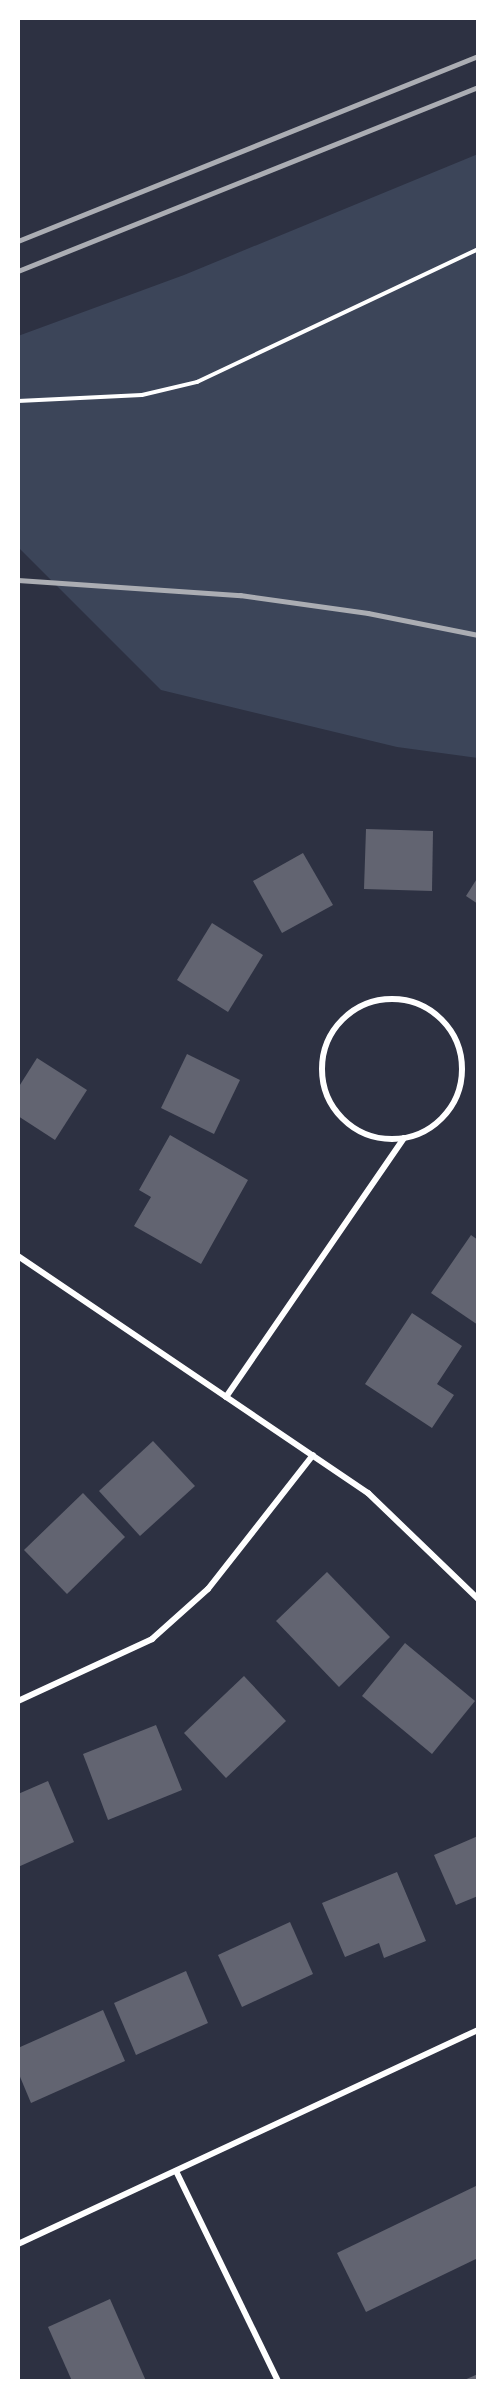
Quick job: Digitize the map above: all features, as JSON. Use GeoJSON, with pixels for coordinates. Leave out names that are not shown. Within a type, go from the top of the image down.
{"type":"FeatureCollection","features":[{"type":"Feature","properties":{"kind":"street"},"geometry":{"type":"LineString","coordinates":[[226,1397],[404,1138],[427,1130],[445,1115],[458,1094],[463,1070],[459,1046],[448,1024],[430,1009],[408,1000],[385,998],[363,1004],[344,1017],[330,1035],[323,1056],[322,1079],[329,1100],[351,1125],[381,1139],[404,1138]]}},
{"type":"Feature","properties":{"kind":"street"},"geometry":{"type":"LineString","coordinates":[[18,1256],[368,1493],[478,1599]]}},
{"type":"Feature","properties":{"kind":"street"},"geometry":{"type":"LineString","coordinates":[[18,1701],[152,1639],[208,1589],[313,1455]]}},
{"type":"Feature","properties":{"kind":"street"},"geometry":{"type":"LineString","coordinates":[[18,2244],[478,2030]]}},
{"type":"Feature","properties":{"kind":"street"},"geometry":{"type":"LineString","coordinates":[[176,2171],[278,2381]]}},
{"type":"Feature","properties":{"kind":"path"},"geometry":{"type":"LineString","coordinates":[[18,401],[142,395],[197,382],[478,249]]}},
{"type":"Feature","properties":{"kind":"shaded area"},"geometry":{"type":"Polygon","coordinates":[[[478,154],[478,758],[397,747],[161,690],[18,547],[18,336],[184,275],[478,154]]]}},
{"type":"Feature","properties":{"kind":"building"},"geometry":{"type":"Polygon","coordinates":[[[366,829],[433,831],[432,891],[364,889],[366,829]]]}},
{"type":"Feature","properties":{"kind":"building"},"geometry":{"type":"Polygon","coordinates":[[[303,853],[333,905],[282,933],[253,881],[303,853]]]}},
{"type":"Feature","properties":{"kind":"building"},"geometry":{"type":"Polygon","coordinates":[[[478,877],[478,904],[466,896],[478,877]]]}},
{"type":"Feature","properties":{"kind":"building"},"geometry":{"type":"Polygon","coordinates":[[[212,923],[263,955],[228,1012],[177,980],[212,923]]]}},
{"type":"Feature","properties":{"kind":"building"},"geometry":{"type":"Polygon","coordinates":[[[187,1054],[240,1080],[214,1134],[161,1108],[187,1054]]]}},
{"type":"Feature","properties":{"kind":"building"},"geometry":{"type":"Polygon","coordinates":[[[37,1058],[87,1090],[55,1140],[18,1116],[18,1088],[37,1058]]]}},
{"type":"Feature","properties":{"kind":"building"},"geometry":{"type":"Polygon","coordinates":[[[170,1135],[248,1180],[201,1264],[134,1226],[151,1197],[139,1190],[170,1135]]]}},
{"type":"Feature","properties":{"kind":"building"},"geometry":{"type":"Polygon","coordinates":[[[471,1235],[478,1240],[478,1325],[431,1293],[471,1235]]]}},
{"type":"Feature","properties":{"kind":"building"},"geometry":{"type":"Polygon","coordinates":[[[412,1313],[462,1346],[437,1384],[454,1395],[432,1428],[365,1384],[412,1313]]]}},
{"type":"Feature","properties":{"kind":"building"},"geometry":{"type":"Polygon","coordinates":[[[153,1441],[195,1486],[140,1536],[99,1491],[153,1441]]]}},
{"type":"Feature","properties":{"kind":"building"},"geometry":{"type":"Polygon","coordinates":[[[83,1493],[125,1537],[67,1594],[24,1550],[83,1493]]]}},
{"type":"Feature","properties":{"kind":"building"},"geometry":{"type":"Polygon","coordinates":[[[327,1572],[390,1637],[339,1687],[276,1621],[327,1572]]]}},
{"type":"Feature","properties":{"kind":"building"},"geometry":{"type":"Polygon","coordinates":[[[405,1643],[475,1701],[432,1754],[362,1696],[405,1643]]]}},
{"type":"Feature","properties":{"kind":"building"},"geometry":{"type":"Polygon","coordinates":[[[244,1676],[286,1721],[226,1778],[184,1733],[244,1676]]]}},
{"type":"Feature","properties":{"kind":"building"},"geometry":{"type":"Polygon","coordinates":[[[156,1725],[182,1790],[108,1820],[83,1754],[156,1725]]]}},
{"type":"Feature","properties":{"kind":"building"},"geometry":{"type":"Polygon","coordinates":[[[48,1781],[74,1842],[18,1867],[18,1794],[48,1781]]]}},
{"type":"Feature","properties":{"kind":"building"},"geometry":{"type":"Polygon","coordinates":[[[478,1836],[478,1896],[456,1905],[434,1855],[478,1836]]]}},
{"type":"Feature","properties":{"kind":"building"},"geometry":{"type":"Polygon","coordinates":[[[397,1872],[426,1941],[384,1958],[379,1943],[345,1957],[322,1903],[397,1872]]]}},
{"type":"Feature","properties":{"kind":"building"},"geometry":{"type":"Polygon","coordinates":[[[290,1922],[313,1974],[242,2007],[218,1955],[290,1922]]]}},
{"type":"Feature","properties":{"kind":"building"},"geometry":{"type":"Polygon","coordinates":[[[186,1971],[208,2023],[136,2055],[114,2003],[186,1971]]]}},
{"type":"Feature","properties":{"kind":"building"},"geometry":{"type":"Polygon","coordinates":[[[103,2010],[125,2061],[31,2103],[18,2072],[18,2048],[103,2010]]]}},
{"type":"Feature","properties":{"kind":"building"},"geometry":{"type":"Polygon","coordinates":[[[478,2185],[478,2258],[366,2312],[337,2253],[478,2185]]]}},
{"type":"Feature","properties":{"kind":"building"},"geometry":{"type":"Polygon","coordinates":[[[110,2299],[146,2381],[72,2381],[48,2327],[110,2299]]]}},
{"type":"Feature","properties":{"kind":"building"},"geometry":{"type":"Polygon","coordinates":[[[478,2374],[478,2381],[462,2381],[478,2374]]]}},
{"type":"Feature","properties":{"kind":"railway"},"geometry":{"type":"LineString","coordinates":[[18,241],[478,56]]}},
{"type":"Feature","properties":{"kind":"railway"},"geometry":{"type":"LineString","coordinates":[[18,271],[478,87]]}},
{"type":"Feature","properties":{"kind":"railway"},"geometry":{"type":"LineString","coordinates":[[18,580],[240,595],[368,613],[478,635]]}}]}
